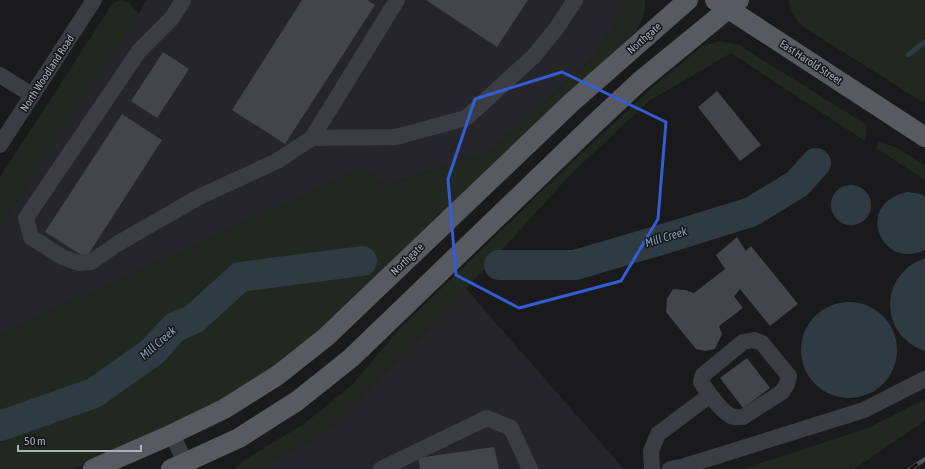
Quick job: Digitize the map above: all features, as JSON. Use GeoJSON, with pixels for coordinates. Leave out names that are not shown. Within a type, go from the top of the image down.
{"type":"FeatureCollection","features":[{"type":"Feature","properties":{"kind":"main road","name":"Northgate"},"geometry":{"type":"LineString","coordinates":[[93,469],[172,434],[231,405],[278,375],[326,337],[571,103],[688,0]]}},
{"type":"Feature","properties":{"kind":"main road","name":"East Harold Street"},"geometry":{"type":"LineString","coordinates":[[727,3],[925,137]]}},
{"type":"Feature","properties":{"kind":"main road"},"geometry":{"type":"LineString","coordinates":[[182,467],[239,438],[297,401],[351,358],[593,125],[727,3]]}},
{"type":"Feature","properties":{"kind":"street","name":"North Woodland Road"},"geometry":{"type":"LineString","coordinates":[[0,145],[94,0]]}},
{"type":"Feature","properties":{"kind":"street"},"geometry":{"type":"LineString","coordinates":[[183,0],[172,18],[139,51],[26,218],[31,237],[62,257],[79,264],[91,262],[117,244],[199,197],[277,161],[312,138],[397,0]]}},
{"type":"Feature","properties":{"kind":"street"},"geometry":{"type":"LineString","coordinates":[[312,138],[396,137],[466,118],[535,54],[558,26],[575,0]]}},
{"type":"Feature","properties":{"kind":"street"},"geometry":{"type":"LineString","coordinates":[[0,75],[32,95]]}},
{"type":"Feature","properties":{"kind":"street"},"geometry":{"type":"LineString","coordinates":[[754,340],[762,343],[789,376],[787,384],[782,392],[743,417],[736,418],[729,415],[710,395],[701,382],[703,375],[743,342],[754,340]]}},
{"type":"Feature","properties":{"kind":"street"},"geometry":{"type":"LineString","coordinates":[[670,469],[685,466],[864,410],[925,379]]}},
{"type":"Feature","properties":{"kind":"street"},"geometry":{"type":"LineString","coordinates":[[652,469],[651,451],[658,434],[710,395]]}},
{"type":"Feature","properties":{"kind":"street"},"geometry":{"type":"LineString","coordinates":[[380,469],[487,418],[511,428],[530,469]]}},
{"type":"Feature","properties":{"kind":"street"},"geometry":{"type":"LineString","coordinates":[[172,434],[182,467]]}},
{"type":"Feature","properties":{"kind":"highlighted area"},"geometry":{"type":"Polygon","coordinates":[[[562,72],[666,122],[658,219],[621,281],[519,308],[456,275],[448,179],[475,99],[562,72]]]}},
{"type":"Feature","properties":{"kind":"shaded area"},"geometry":{"type":"Polygon","coordinates":[[[120,0],[129,3],[139,14],[0,227],[0,177],[113,3],[120,0]]]}},
{"type":"Feature","properties":{"kind":"shaded area"},"geometry":{"type":"Polygon","coordinates":[[[147,0],[622,0],[622,14],[593,58],[490,152],[386,185],[363,168],[0,335],[0,227],[147,0]]]}},
{"type":"Feature","properties":{"kind":"shaded area"},"geometry":{"type":"Polygon","coordinates":[[[622,0],[645,0],[643,17],[636,31],[323,329],[275,367],[227,398],[171,427],[73,469],[0,469],[0,335],[363,168],[386,185],[490,152],[593,58],[622,14],[622,0]]]}},
{"type":"Feature","properties":{"kind":"shaded area"},"geometry":{"type":"Polygon","coordinates":[[[789,0],[925,0],[925,102],[921,101],[805,28],[794,16],[789,0]]]}},
{"type":"Feature","properties":{"kind":"shaded area"},"geometry":{"type":"Polygon","coordinates":[[[720,41],[739,45],[867,125],[865,141],[731,53],[649,101],[572,173],[466,289],[332,427],[259,469],[235,469],[243,461],[305,423],[353,384],[400,328],[567,167],[655,85],[702,46],[720,41]]]}},
{"type":"Feature","properties":{"kind":"shaded area"},"geometry":{"type":"Polygon","coordinates":[[[879,141],[895,147],[925,165],[925,180],[876,148],[879,141]]]}},
{"type":"Feature","properties":{"kind":"shaded area"},"geometry":{"type":"Polygon","coordinates":[[[855,185],[862,188],[868,194],[871,205],[870,213],[862,222],[855,225],[847,225],[840,222],[832,213],[831,201],[834,194],[843,186],[855,185]]]}},
{"type":"Feature","properties":{"kind":"shaded area"},"geometry":{"type":"Polygon","coordinates":[[[907,192],[921,194],[925,197],[925,250],[909,254],[896,251],[886,244],[879,233],[878,221],[881,209],[891,199],[907,192]]]}},
{"type":"Feature","properties":{"kind":"shaded area"},"geometry":{"type":"Polygon","coordinates":[[[925,258],[925,351],[910,343],[899,332],[892,319],[890,304],[892,290],[899,277],[910,266],[925,258]]]}},
{"type":"Feature","properties":{"kind":"shaded area"},"geometry":{"type":"Polygon","coordinates":[[[466,289],[624,469],[259,469],[332,427],[466,289]]]}},
{"type":"Feature","properties":{"kind":"shaded area"},"geometry":{"type":"Polygon","coordinates":[[[849,302],[867,306],[876,310],[883,316],[889,323],[893,332],[897,350],[893,368],[889,377],[883,384],[876,390],[867,394],[849,398],[831,394],[822,390],[815,384],[809,377],[805,368],[801,350],[805,332],[809,323],[815,316],[822,310],[831,306],[849,302]]]}},
{"type":"Feature","properties":{"kind":"shaded area"},"geometry":{"type":"Polygon","coordinates":[[[925,399],[925,421],[854,469],[743,469],[868,428],[925,399]]]}},
{"type":"Feature","properties":{"kind":"building"},"geometry":{"type":"Polygon","coordinates":[[[302,0],[367,0],[375,5],[285,144],[232,110],[302,0]]]}},
{"type":"Feature","properties":{"kind":"building"},"geometry":{"type":"Polygon","coordinates":[[[426,0],[528,0],[497,47],[426,0]]]}},
{"type":"Feature","properties":{"kind":"building"},"geometry":{"type":"Polygon","coordinates":[[[163,52],[189,69],[157,118],[131,101],[163,52]]]}},
{"type":"Feature","properties":{"kind":"building"},"geometry":{"type":"Polygon","coordinates":[[[717,91],[761,145],[740,161],[698,107],[717,91]]]}},
{"type":"Feature","properties":{"kind":"building"},"geometry":{"type":"Polygon","coordinates":[[[122,114],[162,140],[86,258],[45,232],[122,114]]]}},
{"type":"Feature","properties":{"kind":"building"},"geometry":{"type":"Polygon","coordinates":[[[737,237],[746,251],[751,246],[798,304],[770,326],[740,289],[734,296],[743,308],[719,326],[722,334],[715,349],[705,351],[696,349],[666,312],[667,299],[673,289],[685,290],[694,293],[725,269],[716,255],[737,237]]]}},
{"type":"Feature","properties":{"kind":"building"},"geometry":{"type":"Polygon","coordinates":[[[747,358],[770,388],[743,408],[720,378],[747,358]]]}},
{"type":"Feature","properties":{"kind":"building"},"geometry":{"type":"Polygon","coordinates":[[[494,447],[499,469],[420,469],[418,458],[494,447]]]}},
{"type":"Feature","properties":{"kind":"waterway","name":"Mill Creek"},"geometry":{"type":"LineString","coordinates":[[908,55],[925,42]]}},
{"type":"Feature","properties":{"kind":"waterway","name":"Mill Creek"},"geometry":{"type":"LineString","coordinates":[[499,265],[575,265],[751,212],[797,184],[816,163]]}},
{"type":"Feature","properties":{"kind":"waterway","name":"Mill Creek"},"geometry":{"type":"LineString","coordinates":[[0,426],[94,393],[152,352],[175,327],[194,319],[240,277],[362,261]]}},
{"type":"Feature","properties":{"kind":"railway"},"geometry":{"type":"LineString","coordinates":[[910,469],[925,459]]}}]}
